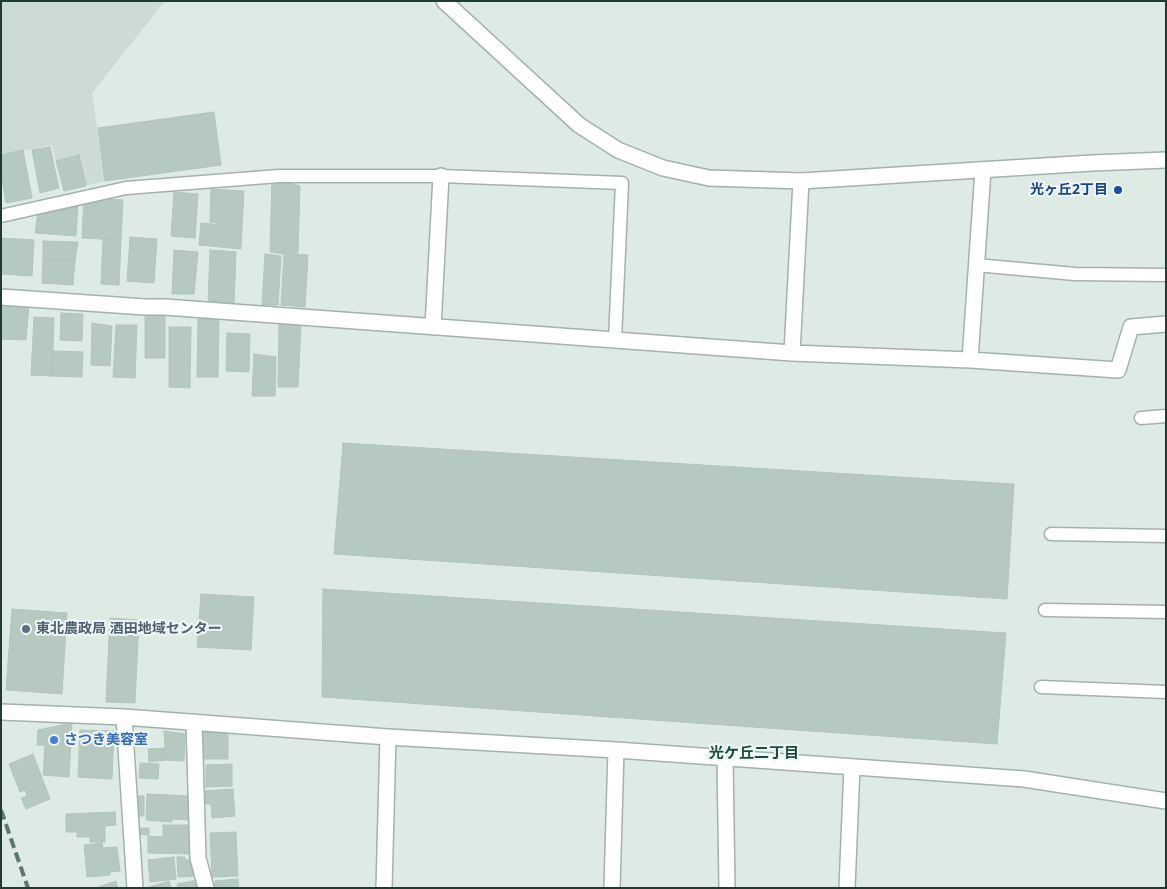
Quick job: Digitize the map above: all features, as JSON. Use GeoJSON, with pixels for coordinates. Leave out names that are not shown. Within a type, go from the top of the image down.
{"type":"FeatureCollection","features":[{"type":"Feature","properties":{"kind":"street"},"geometry":{"type":"LineString","coordinates":[[444,1],[579,125],[618,150],[663,168],[709,178],[801,181],[1166,160]]}},
{"type":"Feature","properties":{"kind":"street"},"geometry":{"type":"LineString","coordinates":[[970,360],[983,170]]}},
{"type":"Feature","properties":{"kind":"street"},"geometry":{"type":"LineString","coordinates":[[433,327],[441,176]]}},
{"type":"Feature","properties":{"kind":"street"},"geometry":{"type":"LineString","coordinates":[[792,353],[801,181]]}},
{"type":"Feature","properties":{"kind":"street"},"geometry":{"type":"LineString","coordinates":[[1,297],[165,307],[792,353],[970,360],[1118,370],[1131,327],[1166,324]]}},
{"type":"Feature","properties":{"kind":"street"},"geometry":{"type":"LineString","coordinates":[[1,712],[124,716],[388,737],[616,750],[1024,779],[1166,801]]}},
{"type":"Feature","properties":{"kind":"street"},"geometry":{"type":"LineString","coordinates":[[124,716],[136,888]]}},
{"type":"Feature","properties":{"kind":"street"},"geometry":{"type":"LineString","coordinates":[[194,722],[198,858],[206,888]]}},
{"type":"Feature","properties":{"kind":"street"},"geometry":{"type":"LineString","coordinates":[[384,888],[388,737]]}},
{"type":"Feature","properties":{"kind":"street"},"geometry":{"type":"LineString","coordinates":[[612,888],[616,750]]}},
{"type":"Feature","properties":{"kind":"street"},"geometry":{"type":"LineString","coordinates":[[726,759],[726,888]]}},
{"type":"Feature","properties":{"kind":"street"},"geometry":{"type":"LineString","coordinates":[[847,888],[852,768]]}},
{"type":"Feature","properties":{"kind":"lane"},"geometry":{"type":"LineString","coordinates":[[1,216],[126,188],[279,176],[441,176],[622,183],[615,340]]}},
{"type":"Feature","properties":{"kind":"lane"},"geometry":{"type":"LineString","coordinates":[[976,265],[1075,274],[1166,275]]}},
{"type":"Feature","properties":{"kind":"lane"},"geometry":{"type":"LineString","coordinates":[[1141,418],[1166,416]]}},
{"type":"Feature","properties":{"kind":"lane"},"geometry":{"type":"LineString","coordinates":[[1051,534],[1166,536]]}},
{"type":"Feature","properties":{"kind":"lane"},"geometry":{"type":"LineString","coordinates":[[1045,610],[1166,612]]}},
{"type":"Feature","properties":{"kind":"lane"},"geometry":{"type":"LineString","coordinates":[[1041,687],[1166,692]]}},
{"type":"Feature","properties":{"kind":"shaded area"},"geometry":{"type":"Polygon","coordinates":[[[1,1],[165,1],[92,93],[105,181],[64,191],[52,145],[1,155],[1,1]]]}},
{"type":"Feature","properties":{"kind":"building"},"geometry":{"type":"Polygon","coordinates":[[[214,112],[221,165],[105,181],[98,128],[214,112]]]}},
{"type":"Feature","properties":{"kind":"building"},"geometry":{"type":"Polygon","coordinates":[[[50,147],[59,188],[40,193],[32,150],[50,147]]]}},
{"type":"Feature","properties":{"kind":"building"},"geometry":{"type":"Polygon","coordinates":[[[23,150],[32,198],[6,203],[1,174],[1,155],[23,150]]]}},
{"type":"Feature","properties":{"kind":"building"},"geometry":{"type":"Polygon","coordinates":[[[79,155],[86,186],[64,191],[56,161],[79,155]]]}},
{"type":"Feature","properties":{"kind":"building"},"geometry":{"type":"Polygon","coordinates":[[[272,177],[300,186],[298,253],[270,252],[272,177]]]}},
{"type":"Feature","properties":{"kind":"building"},"geometry":{"type":"Polygon","coordinates":[[[211,189],[244,191],[242,227],[210,222],[211,189]]]}},
{"type":"Feature","properties":{"kind":"building"},"geometry":{"type":"Polygon","coordinates":[[[174,192],[198,194],[195,238],[171,236],[174,192]]]}},
{"type":"Feature","properties":{"kind":"building"},"geometry":{"type":"Polygon","coordinates":[[[84,198],[123,200],[121,240],[82,238],[84,198]]]}},
{"type":"Feature","properties":{"kind":"building"},"geometry":{"type":"Polygon","coordinates":[[[78,204],[76,236],[35,233],[38,212],[78,204]]]}},
{"type":"Feature","properties":{"kind":"building"},"geometry":{"type":"Polygon","coordinates":[[[201,223],[242,227],[241,249],[199,245],[201,223]]]}},
{"type":"Feature","properties":{"kind":"building"},"geometry":{"type":"Polygon","coordinates":[[[130,237],[157,239],[154,283],[127,281],[130,237]]]}},
{"type":"Feature","properties":{"kind":"building"},"geometry":{"type":"Polygon","coordinates":[[[1,238],[34,240],[32,276],[1,274],[1,238]]]}},
{"type":"Feature","properties":{"kind":"building"},"geometry":{"type":"Polygon","coordinates":[[[103,239],[121,240],[119,285],[101,284],[103,239]]]}},
{"type":"Feature","properties":{"kind":"building"},"geometry":{"type":"Polygon","coordinates":[[[43,241],[78,242],[75,261],[43,259],[43,241]]]}},
{"type":"Feature","properties":{"kind":"building"},"geometry":{"type":"Polygon","coordinates":[[[174,250],[198,252],[194,294],[172,294],[174,250]]]}},
{"type":"Feature","properties":{"kind":"building"},"geometry":{"type":"Polygon","coordinates":[[[210,250],[236,252],[234,305],[208,303],[210,250]]]}},
{"type":"Feature","properties":{"kind":"building"},"geometry":{"type":"Polygon","coordinates":[[[265,254],[281,256],[278,305],[262,305],[265,254]]]}},
{"type":"Feature","properties":{"kind":"building"},"geometry":{"type":"Polygon","coordinates":[[[284,254],[308,255],[305,307],[281,305],[284,254]]]}},
{"type":"Feature","properties":{"kind":"building"},"geometry":{"type":"Polygon","coordinates":[[[43,259],[75,261],[73,285],[42,283],[43,259]]]}},
{"type":"Feature","properties":{"kind":"building"},"geometry":{"type":"Polygon","coordinates":[[[1,304],[29,305],[26,340],[1,339],[1,304]]]}},
{"type":"Feature","properties":{"kind":"building"},"geometry":{"type":"Polygon","coordinates":[[[145,307],[165,307],[165,358],[145,358],[145,307]]]}},
{"type":"Feature","properties":{"kind":"building"},"geometry":{"type":"Polygon","coordinates":[[[61,313],[83,314],[82,341],[60,340],[61,313]]]}},
{"type":"Feature","properties":{"kind":"building"},"geometry":{"type":"Polygon","coordinates":[[[34,317],[54,318],[52,376],[31,375],[34,317]]]}},
{"type":"Feature","properties":{"kind":"building"},"geometry":{"type":"Polygon","coordinates":[[[198,319],[219,319],[218,377],[197,377],[198,319]]]}},
{"type":"Feature","properties":{"kind":"building"},"geometry":{"type":"Polygon","coordinates":[[[92,323],[112,326],[110,366],[91,365],[92,323]]]}},
{"type":"Feature","properties":{"kind":"building"},"geometry":{"type":"Polygon","coordinates":[[[279,323],[301,324],[298,387],[278,387],[279,323]]]}},
{"type":"Feature","properties":{"kind":"building"},"geometry":{"type":"Polygon","coordinates":[[[116,325],[137,325],[135,378],[113,377],[116,325]]]}},
{"type":"Feature","properties":{"kind":"building"},"geometry":{"type":"Polygon","coordinates":[[[169,327],[191,327],[190,388],[169,387],[169,327]]]}},
{"type":"Feature","properties":{"kind":"building"},"geometry":{"type":"Polygon","coordinates":[[[227,333],[250,334],[249,372],[226,371],[227,333]]]}},
{"type":"Feature","properties":{"kind":"building"},"geometry":{"type":"Polygon","coordinates":[[[53,351],[83,352],[82,377],[52,376],[53,351]]]}},
{"type":"Feature","properties":{"kind":"building"},"geometry":{"type":"Polygon","coordinates":[[[254,354],[276,357],[275,396],[252,396],[254,354]]]}},
{"type":"Feature","properties":{"kind":"building"},"geometry":{"type":"Polygon","coordinates":[[[343,443],[1014,484],[1007,599],[334,554],[343,443]]]}},
{"type":"Feature","properties":{"kind":"building"},"geometry":{"type":"Polygon","coordinates":[[[323,589],[1006,633],[997,744],[322,697],[323,589]]]}},
{"type":"Feature","properties":{"kind":"building"},"geometry":{"type":"Polygon","coordinates":[[[201,594],[254,597],[251,650],[197,647],[201,594]]]}},
{"type":"Feature","properties":{"kind":"building"},"geometry":{"type":"Polygon","coordinates":[[[12,609],[67,613],[62,694],[6,690],[12,609]]]}},
{"type":"Feature","properties":{"kind":"building"},"geometry":{"type":"Polygon","coordinates":[[[110,618],[139,620],[135,703],[106,702],[110,618]]]}},
{"type":"Feature","properties":{"kind":"building"},"geometry":{"type":"Polygon","coordinates":[[[72,723],[69,777],[43,775],[45,745],[37,745],[38,730],[72,723]]]}},
{"type":"Feature","properties":{"kind":"building"},"geometry":{"type":"Polygon","coordinates":[[[80,730],[114,731],[112,779],[78,777],[80,730]]]}},
{"type":"Feature","properties":{"kind":"building"},"geometry":{"type":"Polygon","coordinates":[[[164,731],[185,734],[184,761],[166,760],[164,731]]]}},
{"type":"Feature","properties":{"kind":"building"},"geometry":{"type":"Polygon","coordinates":[[[201,732],[228,732],[228,759],[201,759],[201,732]]]}},
{"type":"Feature","properties":{"kind":"building"},"geometry":{"type":"Polygon","coordinates":[[[165,748],[166,760],[149,762],[148,749],[165,748]]]}},
{"type":"Feature","properties":{"kind":"building"},"geometry":{"type":"Polygon","coordinates":[[[33,754],[50,799],[26,809],[21,798],[27,796],[25,790],[20,792],[9,764],[33,754]]]}},
{"type":"Feature","properties":{"kind":"building"},"geometry":{"type":"Polygon","coordinates":[[[140,763],[159,764],[158,779],[139,778],[140,763]]]}},
{"type":"Feature","properties":{"kind":"building"},"geometry":{"type":"Polygon","coordinates":[[[232,764],[232,786],[206,787],[206,765],[232,764]]]}},
{"type":"Feature","properties":{"kind":"building"},"geometry":{"type":"Polygon","coordinates":[[[233,789],[235,816],[212,818],[211,804],[205,804],[204,791],[233,789]]]}},
{"type":"Feature","properties":{"kind":"building"},"geometry":{"type":"Polygon","coordinates":[[[147,794],[188,796],[188,820],[172,819],[172,822],[146,820],[147,794]]]}},
{"type":"Feature","properties":{"kind":"building"},"geometry":{"type":"Polygon","coordinates":[[[133,796],[144,796],[144,816],[133,816],[133,796]]]}},
{"type":"Feature","properties":{"kind":"building"},"geometry":{"type":"Polygon","coordinates":[[[115,812],[116,825],[105,826],[105,842],[90,842],[90,837],[77,837],[77,832],[66,832],[66,814],[115,812]]]}},
{"type":"Feature","properties":{"kind":"building"},"geometry":{"type":"Polygon","coordinates":[[[163,825],[191,825],[191,854],[148,853],[148,836],[163,837],[163,825]]]}},
{"type":"Feature","properties":{"kind":"building"},"geometry":{"type":"Polygon","coordinates":[[[137,828],[149,828],[149,835],[137,834],[137,828]]]}},
{"type":"Feature","properties":{"kind":"building"},"geometry":{"type":"Polygon","coordinates":[[[236,832],[238,876],[212,877],[210,833],[236,832]]]}},
{"type":"Feature","properties":{"kind":"building"},"geometry":{"type":"Polygon","coordinates":[[[102,843],[103,848],[117,847],[120,871],[110,872],[110,875],[87,877],[84,845],[102,843]]]}},
{"type":"Feature","properties":{"kind":"building"},"geometry":{"type":"Polygon","coordinates":[[[174,857],[176,879],[150,882],[148,860],[174,857]]]}},
{"type":"Feature","properties":{"kind":"building"},"geometry":{"type":"Polygon","coordinates":[[[177,857],[185,857],[185,860],[196,859],[197,876],[178,877],[177,857]]]}},
{"type":"Feature","properties":{"kind":"building"},"geometry":{"type":"Polygon","coordinates":[[[238,879],[239,888],[215,888],[215,881],[238,879]]]}},
{"type":"Feature","properties":{"kind":"building"},"geometry":{"type":"Polygon","coordinates":[[[198,880],[199,888],[178,888],[177,884],[198,880]]]}},
{"type":"Feature","properties":{"kind":"building"},"geometry":{"type":"Polygon","coordinates":[[[116,881],[118,888],[96,888],[116,881]]]}},
{"type":"Feature","properties":{"kind":"building"},"geometry":{"type":"Polygon","coordinates":[[[169,881],[171,888],[146,888],[169,881]]]}},
{"type":"Feature","properties":{"kind":"railway"},"geometry":{"type":"LineString","coordinates":[[1,810],[28,888]]}},
{"type":"Feature","properties":{"kind":"place","name":"光ヶ丘2丁目"},"geometry":{"type":"Point","coordinates":[1118,190]}},
{"type":"Feature","properties":{"kind":"place","name":"東北農政局 酒田地域センター"},"geometry":{"type":"Point","coordinates":[26,629]}},
{"type":"Feature","properties":{"kind":"place","name":"さつき美容室"},"geometry":{"type":"Point","coordinates":[54,740]}},
{"type":"Feature","properties":{"kind":"district","name":"光ケ丘二丁目"},"geometry":{"type":"Point","coordinates":[754,754]}}]}
